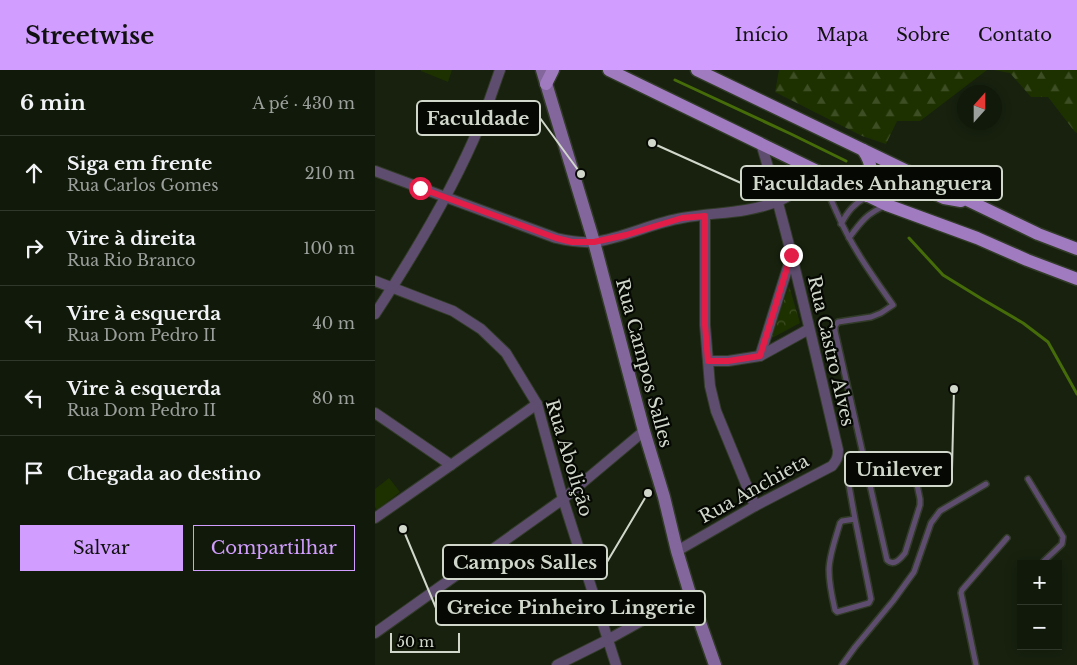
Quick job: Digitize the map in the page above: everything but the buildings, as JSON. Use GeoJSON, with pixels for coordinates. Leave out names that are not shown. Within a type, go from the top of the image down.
{"type":"FeatureCollection","features":[{"type":"Feature","properties":{"kind":"main road","name":"Rua Campos Salles"},"geometry":{"type":"LineString","coordinates":[[542,70],[594,242],[677,550],[715,665]]}},
{"type":"Feature","properties":{"kind":"main road"},"geometry":{"type":"LineString","coordinates":[[546,84],[553,70]]}},
{"type":"Feature","properties":{"kind":"main road"},"geometry":{"type":"LineString","coordinates":[[609,70],[887,205],[977,238],[1077,279]]}},
{"type":"Feature","properties":{"kind":"main road"},"geometry":{"type":"LineString","coordinates":[[697,70],[1038,234],[1077,250]]}},
{"type":"Feature","properties":{"kind":"main road"},"geometry":{"type":"LineString","coordinates":[[838,182],[861,184],[870,176],[871,164],[863,150]]}},
{"type":"Feature","properties":{"kind":"main road"},"geometry":{"type":"LineString","coordinates":[[867,196],[899,184],[907,183],[914,184],[944,198],[971,202]]}},
{"type":"Feature","properties":{"kind":"main road"},"geometry":{"type":"LineString","coordinates":[[887,205],[891,187]]}},
{"type":"Feature","properties":{"kind":"street"},"geometry":{"type":"LineString","coordinates":[[375,314],[445,198],[479,127],[500,70]]}},
{"type":"Feature","properties":{"kind":"street","name":"Rua Castro Alves"},"geometry":{"type":"LineString","coordinates":[[761,143],[778,201],[837,450]]}},
{"type":"Feature","properties":{"kind":"street"},"geometry":{"type":"LineString","coordinates":[[375,171],[445,198],[572,242],[594,242],[626,235],[682,218],[755,209],[778,201],[823,174]]}},
{"type":"Feature","properties":{"kind":"street"},"geometry":{"type":"LineString","coordinates":[[705,216],[705,325],[710,386],[716,411],[755,506]]}},
{"type":"Feature","properties":{"kind":"street"},"geometry":{"type":"LineString","coordinates":[[760,356],[791,255]]}},
{"type":"Feature","properties":{"kind":"street","name":"Rua Abolição"},"geometry":{"type":"LineString","coordinates":[[375,281],[453,311],[481,329],[506,353],[537,404],[563,498],[616,665]]}},
{"type":"Feature","properties":{"kind":"street"},"geometry":{"type":"LineString","coordinates":[[708,361],[728,361],[760,356],[809,329]]}},
{"type":"Feature","properties":{"kind":"street"},"geometry":{"type":"LineString","coordinates":[[375,518],[537,404]]}},
{"type":"Feature","properties":{"kind":"street"},"geometry":{"type":"LineString","coordinates":[[375,413],[451,465]]}},
{"type":"Feature","properties":{"kind":"street"},"geometry":{"type":"LineString","coordinates":[[375,633],[563,498],[644,431]]}},
{"type":"Feature","properties":{"kind":"street","name":"Rua Anchieta"},"geometry":{"type":"LineString","coordinates":[[677,550],[755,506],[833,466],[838,456],[837,450]]}},
{"type":"Feature","properties":{"kind":"street"},"geometry":{"type":"LineString","coordinates":[[557,665],[609,639],[690,594]]}},
{"type":"Feature","properties":{"kind":"lane"},"geometry":{"type":"LineString","coordinates":[[823,174],[828,194],[841,224],[860,259],[893,305],[871,317],[838,322],[835,326],[835,331],[867,468],[887,560],[892,563],[895,563],[905,552],[920,505],[920,499],[911,459],[907,458],[867,468],[852,473],[849,476],[848,480],[871,599],[869,603],[837,612],[831,592],[830,563],[840,523],[855,519]]}},
{"type":"Feature","properties":{"kind":"lane"},"geometry":{"type":"LineString","coordinates":[[841,224],[847,212],[855,203],[867,196]]}},
{"type":"Feature","properties":{"kind":"lane"},"geometry":{"type":"LineString","coordinates":[[849,238],[863,219],[875,210],[887,205]]}},
{"type":"Feature","properties":{"kind":"lane"},"geometry":{"type":"LineString","coordinates":[[1028,479],[1063,537],[1062,544],[1046,560]]}},
{"type":"Feature","properties":{"kind":"lane"},"geometry":{"type":"LineString","coordinates":[[843,665],[914,572],[931,523],[940,511],[985,484]]}},
{"type":"Feature","properties":{"kind":"lane"},"geometry":{"type":"LineString","coordinates":[[976,665],[961,593],[1007,538]]}},
{"type":"Feature","properties":{"kind":"green space"},"geometry":{"type":"Polygon","coordinates":[[[421,70],[452,70],[448,82],[421,70]]]}},
{"type":"Feature","properties":{"kind":"green space"},"geometry":{"type":"Polygon","coordinates":[[[779,70],[987,70],[967,85],[957,85],[957,93],[920,121],[897,121],[886,144],[862,136],[775,92],[779,70]]]}},
{"type":"Feature","properties":{"kind":"green space"},"geometry":{"type":"Polygon","coordinates":[[[994,70],[1077,70],[1077,133],[1048,97],[1031,97],[1010,73],[994,70]]]}},
{"type":"Feature","properties":{"kind":"green space"},"geometry":{"type":"Polygon","coordinates":[[[789,286],[800,323],[770,339],[789,286]]]}},
{"type":"Feature","properties":{"kind":"green space"},"geometry":{"type":"Polygon","coordinates":[[[389,478],[400,492],[377,510],[375,507],[375,489],[389,478]]]}},
{"type":"Feature","properties":{"kind":"waterway"},"geometry":{"type":"LineString","coordinates":[[675,80],[846,161]]}},
{"type":"Feature","properties":{"kind":"waterway"},"geometry":{"type":"LineString","coordinates":[[909,238],[943,275],[1023,323],[1048,342],[1077,394]]}},
{"type":"Feature","properties":{"kind":"place","name":"Faculdades Anhanguera"},"geometry":{"type":"Point","coordinates":[652,143]}},
{"type":"Feature","properties":{"kind":"place","name":"Faculdade"},"geometry":{"type":"Point","coordinates":[581,174]}},
{"type":"Feature","properties":{"kind":"place","name":"Unilever"},"geometry":{"type":"Point","coordinates":[954,389]}},
{"type":"Feature","properties":{"kind":"place","name":"Campos Salles"},"geometry":{"type":"Point","coordinates":[648,493]}},
{"type":"Feature","properties":{"kind":"place","name":"Greice Pinheiro Lingerie"},"geometry":{"type":"Point","coordinates":[403,529]}},
{"type":"Feature","properties":{"kind":"route"},"geometry":{"type":"LineString","coordinates":[[420,188],[556,238],[572,242],[594,242],[626,235],[682,218],[705,216],[705,325],[708,361],[741,360],[760,356],[791,255]]}}]}
